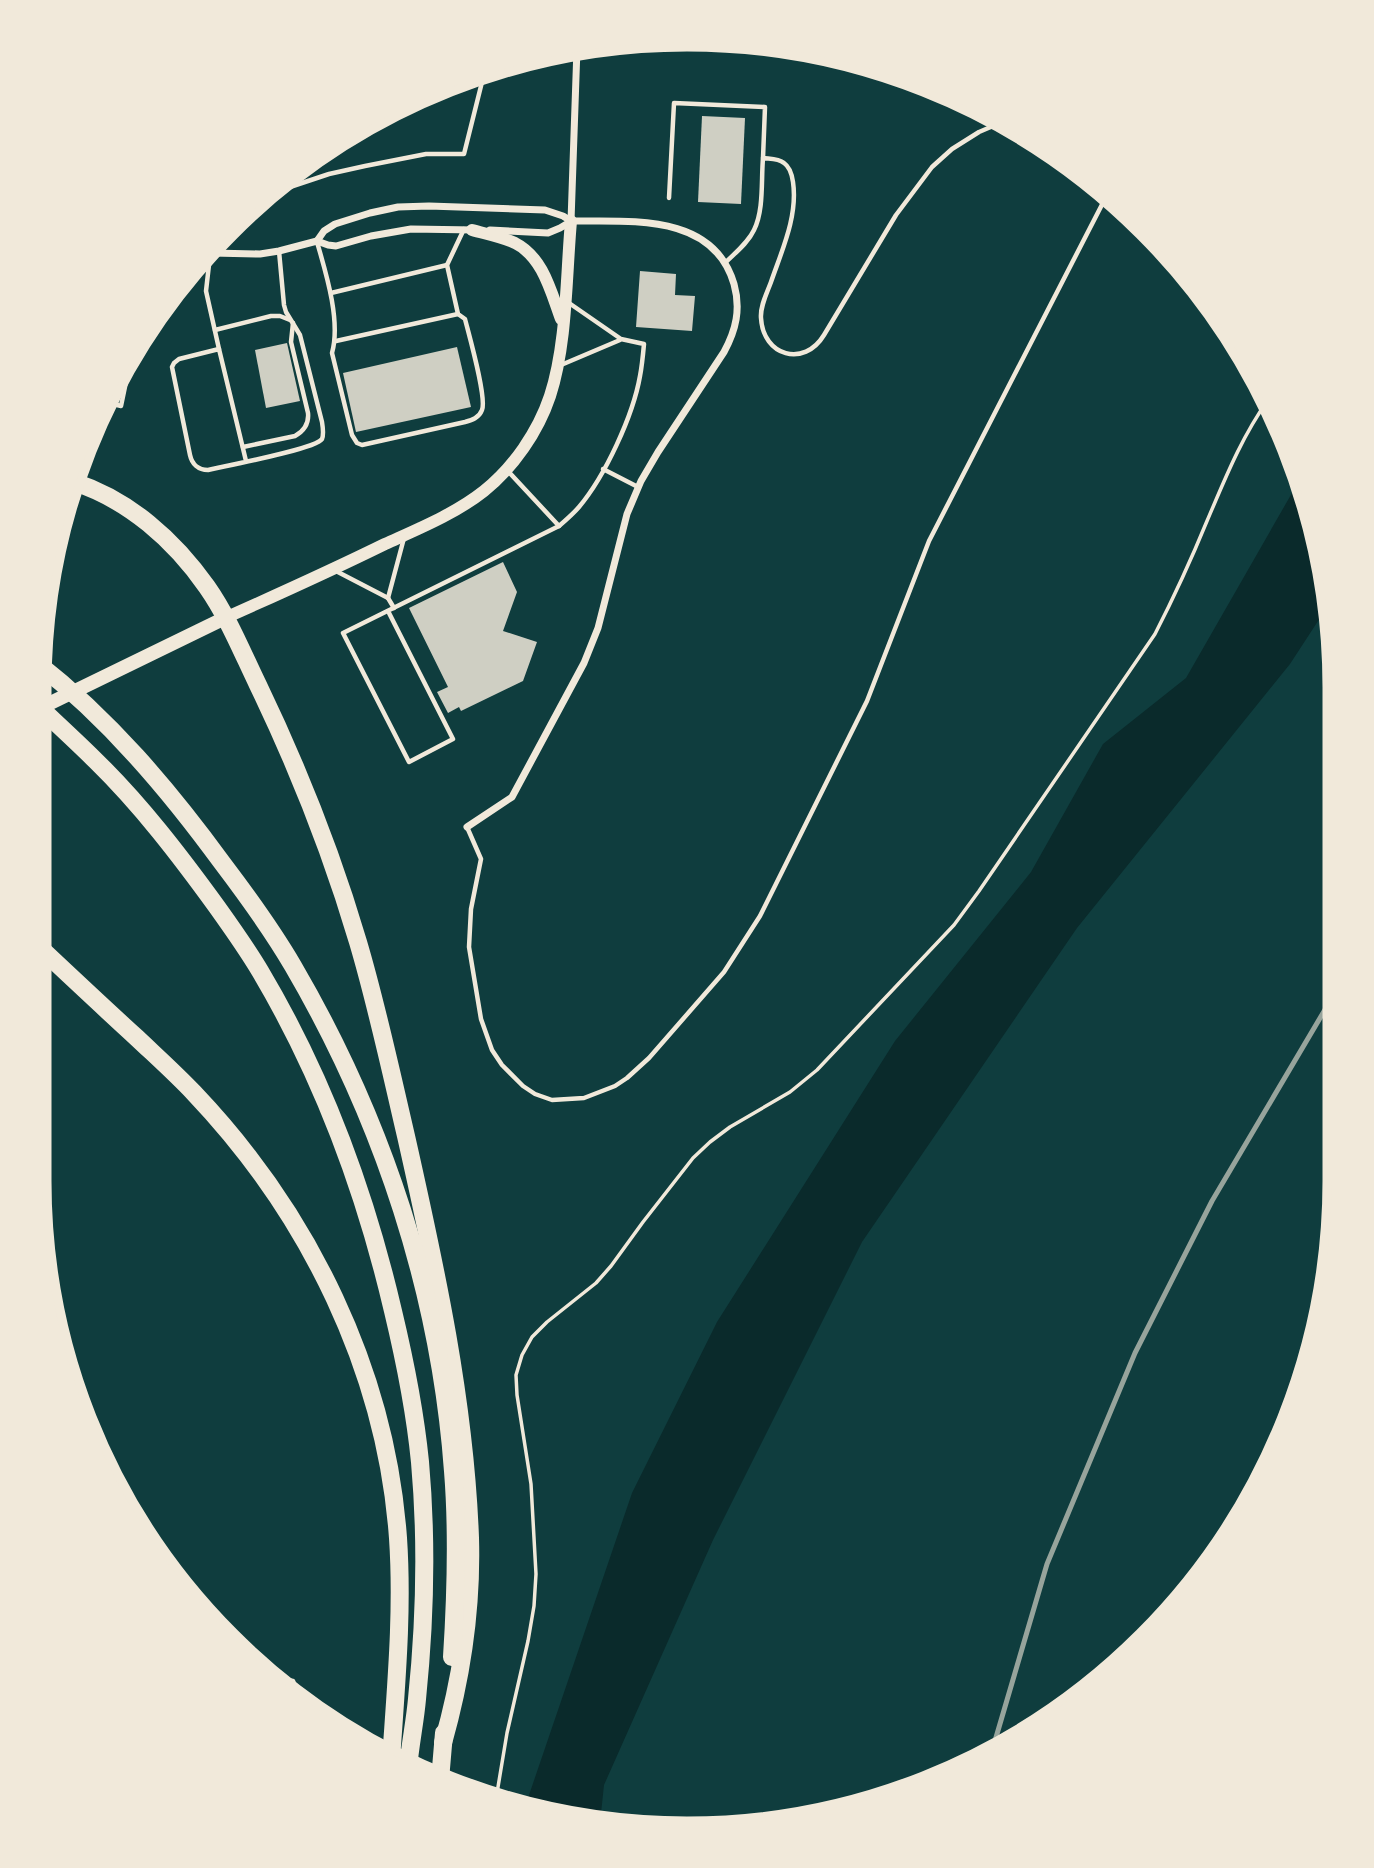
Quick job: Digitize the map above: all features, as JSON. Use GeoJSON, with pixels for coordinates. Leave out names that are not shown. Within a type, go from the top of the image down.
{"type":"FeatureCollection","features":[{"type":"Feature","properties":{"kind":"highway"},"geometry":{"type":"LineString","coordinates":[[80,485],[114,499],[157,530],[209,590],[279,730],[325,840],[359,943],[442,1305],[463,1436],[470,1541],[470,1595],[454,1704],[443,1743]]}},
{"type":"Feature","properties":{"kind":"highway"},"geometry":{"type":"LineString","coordinates":[[48,672],[97,714],[169,793],[264,920],[337,1046],[383,1154],[412,1237],[438,1348],[454,1472],[454,1621],[441,1771]]}},
{"type":"Feature","properties":{"kind":"highway"},"geometry":{"type":"LineString","coordinates":[[47,714],[98,762],[135,803],[185,864],[231,928],[259,970],[314,1073],[354,1171],[381,1259],[405,1360],[420,1464],[424,1578],[417,1698],[409,1757]]}},
{"type":"Feature","properties":{"kind":"highway"},"geometry":{"type":"LineString","coordinates":[[47,954],[193,1092],[228,1131],[297,1228],[350,1334],[383,1434],[397,1525],[399,1648],[392,1748]]}},
{"type":"Feature","properties":{"kind":"main road"},"geometry":{"type":"LineString","coordinates":[[47,705],[225,618]]}},
{"type":"Feature","properties":{"kind":"street"},"geometry":{"type":"LineString","coordinates":[[225,618],[404,535],[473,499],[497,480],[524,446],[541,418],[551,393],[563,322],[571,221],[577,57]]}},
{"type":"Feature","properties":{"kind":"street"},"geometry":{"type":"LineString","coordinates":[[317,241],[324,231],[335,224],[377,211],[412,206],[545,210],[571,221],[631,222],[674,227],[697,237],[718,254],[732,277],[736,291],[737,322],[733,337],[638,487],[627,514],[598,628],[584,663],[512,797],[467,828]]}},
{"type":"Feature","properties":{"kind":"street"},"geometry":{"type":"LineString","coordinates":[[217,254],[279,251],[317,241],[336,246],[398,230],[468,229],[548,233],[571,221]]}},
{"type":"Feature","properties":{"kind":"street"},"geometry":{"type":"LineString","coordinates":[[468,229],[510,241],[531,255],[544,274],[563,322]]}},
{"type":"Feature","properties":{"kind":"lane"},"geometry":{"type":"LineString","coordinates":[[287,188],[329,174],[426,154],[464,154],[482,81]]}},
{"type":"Feature","properties":{"kind":"lane"},"geometry":{"type":"LineString","coordinates":[[669,198],[674,103],[765,107],[759,211],[755,229],[725,264]]}},
{"type":"Feature","properties":{"kind":"lane"},"geometry":{"type":"LineString","coordinates":[[763,158],[777,159],[784,163],[791,173],[794,196],[787,237],[763,304],[761,322],[765,335],[773,346],[782,352],[800,354],[811,350],[821,341],[896,215],[932,167],[952,149],[994,126]]}},
{"type":"Feature","properties":{"kind":"lane"},"geometry":{"type":"LineString","coordinates":[[467,828],[481,859],[471,909],[470,947],[481,1019],[492,1050],[502,1065],[523,1086],[552,1100],[584,1098],[615,1086],[649,1058],[724,972],[760,916],[867,701],[929,541],[1104,202]]}},
{"type":"Feature","properties":{"kind":"lane"},"geometry":{"type":"LineString","coordinates":[[317,241],[331,293],[335,341],[332,353],[352,435],[358,444],[373,443],[465,422],[480,414],[484,406],[465,319],[458,314],[447,265],[468,229]]}},
{"type":"Feature","properties":{"kind":"lane"},"geometry":{"type":"LineString","coordinates":[[219,349],[183,358],[172,367],[190,455],[196,466],[205,470],[246,461],[313,445],[322,438],[321,416],[300,335],[284,305],[279,251]]}},
{"type":"Feature","properties":{"kind":"lane"},"geometry":{"type":"LineString","coordinates":[[210,261],[206,291],[246,461]]}},
{"type":"Feature","properties":{"kind":"lane"},"geometry":{"type":"LineString","coordinates":[[331,293],[447,265]]}},
{"type":"Feature","properties":{"kind":"lane"},"geometry":{"type":"LineString","coordinates":[[404,535],[388,598],[391,609],[453,738],[409,762],[343,633],[391,609],[559,526],[578,509],[593,489],[615,447],[632,404],[642,367],[644,344],[621,340],[565,300]]}},
{"type":"Feature","properties":{"kind":"lane"},"geometry":{"type":"LineString","coordinates":[[335,341],[458,314]]}},
{"type":"Feature","properties":{"kind":"lane"},"geometry":{"type":"LineString","coordinates":[[215,330],[271,316],[280,316],[293,323]]}},
{"type":"Feature","properties":{"kind":"lane"},"geometry":{"type":"LineString","coordinates":[[243,447],[295,436],[307,424],[308,413],[291,342],[293,323]]}},
{"type":"Feature","properties":{"kind":"lane"},"geometry":{"type":"LineString","coordinates":[[557,366],[621,340]]}},
{"type":"Feature","properties":{"kind":"lane"},"geometry":{"type":"LineString","coordinates":[[113,404],[121,406],[127,379]]}},
{"type":"Feature","properties":{"kind":"lane"},"geometry":{"type":"LineString","coordinates":[[506,469],[559,526]]}},
{"type":"Feature","properties":{"kind":"lane"},"geometry":{"type":"LineString","coordinates":[[603,469],[638,487]]}},
{"type":"Feature","properties":{"kind":"lane"},"geometry":{"type":"LineString","coordinates":[[333,569],[388,598]]}},
{"type":"Feature","properties":{"kind":"path"},"geometry":{"type":"LineString","coordinates":[[497,1792],[534,1606],[536,1574],[532,1494],[517,1395],[516,1375],[522,1355],[532,1337],[596,1283],[611,1266],[693,1158],[730,1127],[790,1091],[817,1070],[954,926],[1155,634],[1173,600],[1237,449],[1263,408]]}},
{"type":"Feature","properties":{"kind":"water"},"geometry":{"type":"Polygon","coordinates":[[[1295,488],[1314,562],[1322,615],[1290,664],[1077,928],[862,1242],[713,1540],[604,1785],[601,1815],[527,1800],[632,1493],[717,1322],[895,1041],[1031,872],[1103,744],[1186,678],[1295,488]]]}},
{"type":"Feature","properties":{"kind":"building"},"geometry":{"type":"Polygon","coordinates":[[[702,116],[745,118],[741,204],[698,202],[702,116]]]}},
{"type":"Feature","properties":{"kind":"building"},"geometry":{"type":"Polygon","coordinates":[[[640,271],[676,274],[675,295],[695,296],[692,331],[636,327],[640,271]]]}},
{"type":"Feature","properties":{"kind":"building"},"geometry":{"type":"Polygon","coordinates":[[[287,343],[300,401],[266,408],[255,350],[287,343]]]}},
{"type":"Feature","properties":{"kind":"building"},"geometry":{"type":"Polygon","coordinates":[[[457,347],[471,407],[356,432],[343,373],[457,347]]]}},
{"type":"Feature","properties":{"kind":"building"},"geometry":{"type":"Polygon","coordinates":[[[503,562],[517,592],[503,631],[537,642],[523,681],[461,711],[459,707],[448,713],[437,692],[448,687],[409,608],[503,562]]]}},
{"type":"Feature","properties":{"kind":"railway"},"geometry":{"type":"LineString","coordinates":[[995,1742],[1047,1564],[1135,1353],[1212,1201],[1327,1006]]}}]}
